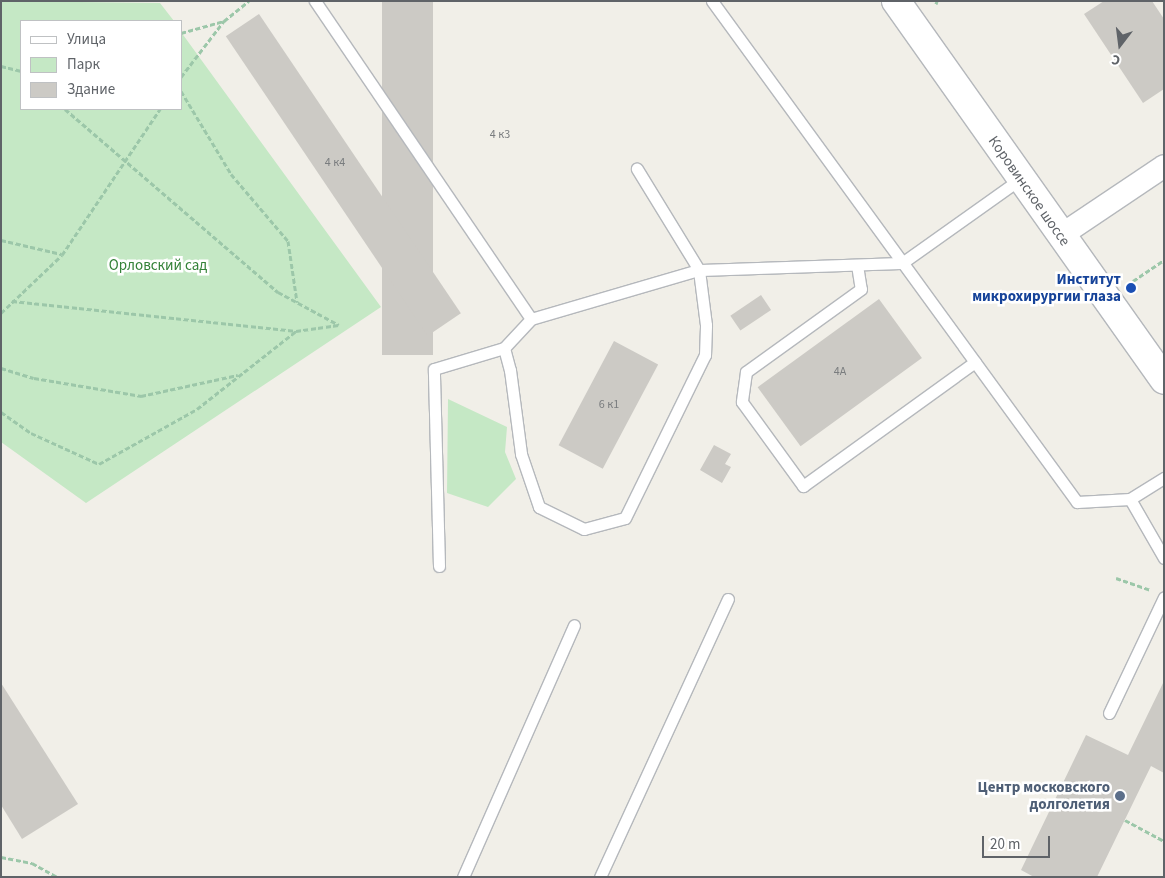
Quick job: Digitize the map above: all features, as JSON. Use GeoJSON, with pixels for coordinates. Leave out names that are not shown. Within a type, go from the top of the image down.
{"type":"FeatureCollection","features":[{"type":"Feature","properties":{"kind":"main road","name":"Коровинское шоссе"},"geometry":{"type":"LineString","coordinates":[[896,1],[1060,236],[1164,380]]}},
{"type":"Feature","properties":{"kind":"street"},"geometry":{"type":"LineString","coordinates":[[1060,236],[1164,166]]}},
{"type":"Feature","properties":{"kind":"lane"},"geometry":{"type":"LineString","coordinates":[[315,1],[531,319]]}},
{"type":"Feature","properties":{"kind":"lane"},"geometry":{"type":"LineString","coordinates":[[712,1],[1077,502],[1130,499],[1164,478]]}},
{"type":"Feature","properties":{"kind":"lane"},"geometry":{"type":"LineString","coordinates":[[504,348],[510,370],[521,454],[539,506],[584,529],[625,518],[705,355],[706,325],[699,270],[637,168]]}},
{"type":"Feature","properties":{"kind":"lane"},"geometry":{"type":"LineString","coordinates":[[439,566],[434,369],[504,348],[531,319],[699,270],[902,263],[1020,179]]}},
{"type":"Feature","properties":{"kind":"lane"},"geometry":{"type":"LineString","coordinates":[[857,265],[861,288],[746,372],[742,402],[803,486],[975,362]]}},
{"type":"Feature","properties":{"kind":"lane"},"geometry":{"type":"LineString","coordinates":[[1130,499],[1164,558]]}},
{"type":"Feature","properties":{"kind":"lane"},"geometry":{"type":"LineString","coordinates":[[1109,713],[1160,594]]}},
{"type":"Feature","properties":{"kind":"lane"},"geometry":{"type":"LineString","coordinates":[[600,877],[728,599]]}},
{"type":"Feature","properties":{"kind":"lane"},"geometry":{"type":"LineString","coordinates":[[463,877],[574,625]]}},
{"type":"Feature","properties":{"kind":"path"},"geometry":{"type":"LineString","coordinates":[[182,76],[224,21],[249,1]]}},
{"type":"Feature","properties":{"kind":"path"},"geometry":{"type":"LineString","coordinates":[[182,33],[224,21]]}},
{"type":"Feature","properties":{"kind":"path"},"geometry":{"type":"LineString","coordinates":[[1,66],[20,69]]}},
{"type":"Feature","properties":{"kind":"path"},"geometry":{"type":"LineString","coordinates":[[182,93],[231,174],[288,241],[297,302]]}},
{"type":"Feature","properties":{"kind":"path"},"geometry":{"type":"LineString","coordinates":[[12,301],[296,331],[339,325],[278,292],[66,110]]}},
{"type":"Feature","properties":{"kind":"path"},"geometry":{"type":"LineString","coordinates":[[1,313],[62,255],[159,110]]}},
{"type":"Feature","properties":{"kind":"path"},"geometry":{"type":"LineString","coordinates":[[1,240],[62,255]]}},
{"type":"Feature","properties":{"kind":"path"},"geometry":{"type":"LineString","coordinates":[[1133,281],[1164,260]]}},
{"type":"Feature","properties":{"kind":"path"},"geometry":{"type":"LineString","coordinates":[[1,412],[31,433],[99,464],[198,409],[296,331]]}},
{"type":"Feature","properties":{"kind":"path"},"geometry":{"type":"LineString","coordinates":[[1,368],[34,378],[141,396],[240,375]]}},
{"type":"Feature","properties":{"kind":"path"},"geometry":{"type":"LineString","coordinates":[[1116,578],[1160,594]]}},
{"type":"Feature","properties":{"kind":"path"},"geometry":{"type":"LineString","coordinates":[[1125,820],[1164,841]]}},
{"type":"Feature","properties":{"kind":"path"},"geometry":{"type":"LineString","coordinates":[[1,857],[32,863],[57,877]]}},
{"type":"Feature","properties":{"kind":"green space","name":"Орловский сад"},"geometry":{"type":"Polygon","coordinates":[[[1,1],[160,3],[173,20],[20,20],[20,110],[182,110],[182,33],[381,307],[86,503],[1,442],[1,1]]]}},
{"type":"Feature","properties":{"kind":"green space"},"geometry":{"type":"Polygon","coordinates":[[[448,399],[507,427],[505,452],[516,479],[488,507],[447,493],[448,399]]]}},
{"type":"Feature","properties":{"kind":"building"},"geometry":{"type":"Polygon","coordinates":[[[382,1],[433,1],[433,355],[382,355],[382,1]]]}},
{"type":"Feature","properties":{"kind":"building"},"geometry":{"type":"Polygon","coordinates":[[[1104,1],[1152,1],[1164,19],[1164,89],[1143,103],[1084,14],[1104,1]]]}},
{"type":"Feature","properties":{"kind":"building"},"geometry":{"type":"Polygon","coordinates":[[[259,14],[461,313],[428,336],[226,36],[259,14]]]}},
{"type":"Feature","properties":{"kind":"building"},"geometry":{"type":"Polygon","coordinates":[[[761,295],[771,310],[740,331],[730,316],[761,295]]]}},
{"type":"Feature","properties":{"kind":"building"},"geometry":{"type":"Polygon","coordinates":[[[879,299],[922,358],[801,446],[758,387],[879,299]]]}},
{"type":"Feature","properties":{"kind":"building"},"geometry":{"type":"Polygon","coordinates":[[[614,341],[658,364],[603,469],[559,445],[614,341]]]}},
{"type":"Feature","properties":{"kind":"building"},"geometry":{"type":"Polygon","coordinates":[[[714,445],[731,454],[725,464],[731,467],[722,483],[700,470],[714,445]]]}},
{"type":"Feature","properties":{"kind":"building"},"geometry":{"type":"Polygon","coordinates":[[[1164,681],[1164,773],[1151,766],[1097,877],[1034,877],[1021,870],[1086,735],[1128,755],[1164,681]]]}},
{"type":"Feature","properties":{"kind":"building"},"geometry":{"type":"Polygon","coordinates":[[[1,683],[78,804],[22,839],[1,805],[1,683]]]}},
{"type":"Feature","properties":{"kind":"place","name":"Институт микрохирургии глаза"},"geometry":{"type":"Point","coordinates":[1131,288]}},
{"type":"Feature","properties":{"kind":"place","name":"Центр московского долголетия"},"geometry":{"type":"Point","coordinates":[1120,796]}}]}
